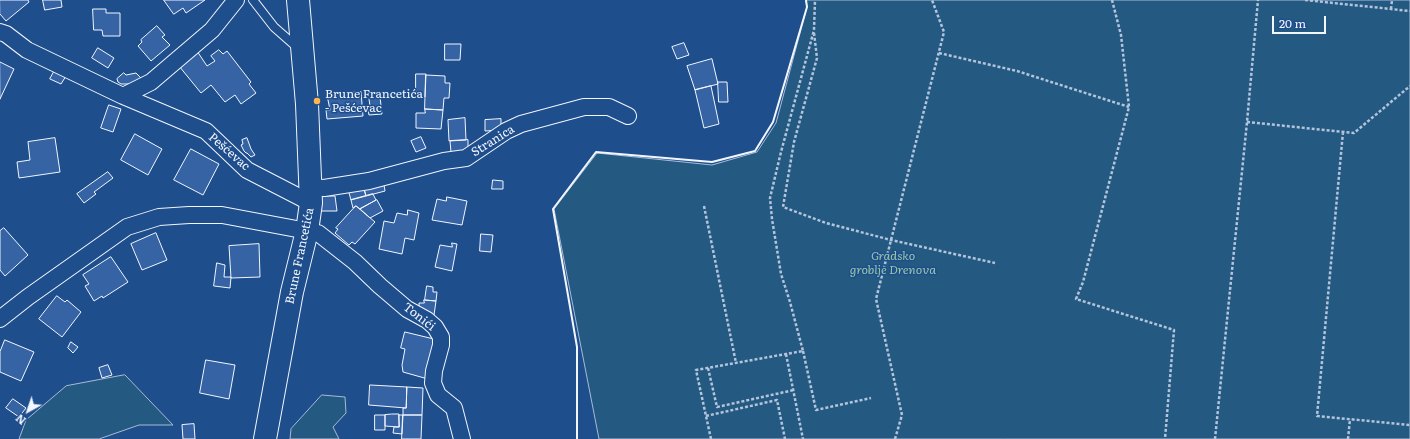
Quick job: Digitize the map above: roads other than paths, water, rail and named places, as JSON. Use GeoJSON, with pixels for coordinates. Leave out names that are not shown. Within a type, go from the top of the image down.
{"type":"FeatureCollection","features":[{"type":"Feature","properties":{"kind":"street"},"geometry":{"type":"LineString","coordinates":[[123,96],[151,82],[212,30],[236,0]]}},
{"type":"Feature","properties":{"kind":"street","name":"Brune Francetića"},"geometry":{"type":"LineString","coordinates":[[265,439],[292,292],[307,231],[311,195],[304,53],[298,0]]}},
{"type":"Feature","properties":{"kind":"street","name":"Pešćevac"},"geometry":{"type":"LineString","coordinates":[[2,34],[27,50],[123,96],[206,131],[247,170],[311,195]]}},
{"type":"Feature","properties":{"kind":"street","name":"Stranica"},"geometry":{"type":"LineString","coordinates":[[311,195],[324,188],[369,182],[444,161],[466,158],[506,131],[520,124],[584,106],[609,107],[628,116]]}},
{"type":"Feature","properties":{"kind":"street","name":"Tonići"},"geometry":{"type":"LineString","coordinates":[[0,319],[28,297],[127,228],[159,217],[222,215],[318,233],[355,262],[380,286],[408,309],[436,327],[441,337],[441,345],[432,383],[438,395],[454,408],[462,439]]}},
{"type":"Feature","properties":{"kind":"lane"},"geometry":{"type":"LineString","coordinates":[[253,0],[274,27],[304,53]]}},
{"type":"Feature","properties":{"kind":"place","name":"Brune Francetića - Pešćevac"},"geometry":{"type":"Point","coordinates":[317,101]}},
{"type":"Feature","properties":{"kind":"park label","name":"Gradsko groblje Drenova"},"geometry":{"type":"Point","coordinates":[893,263]}}]}
